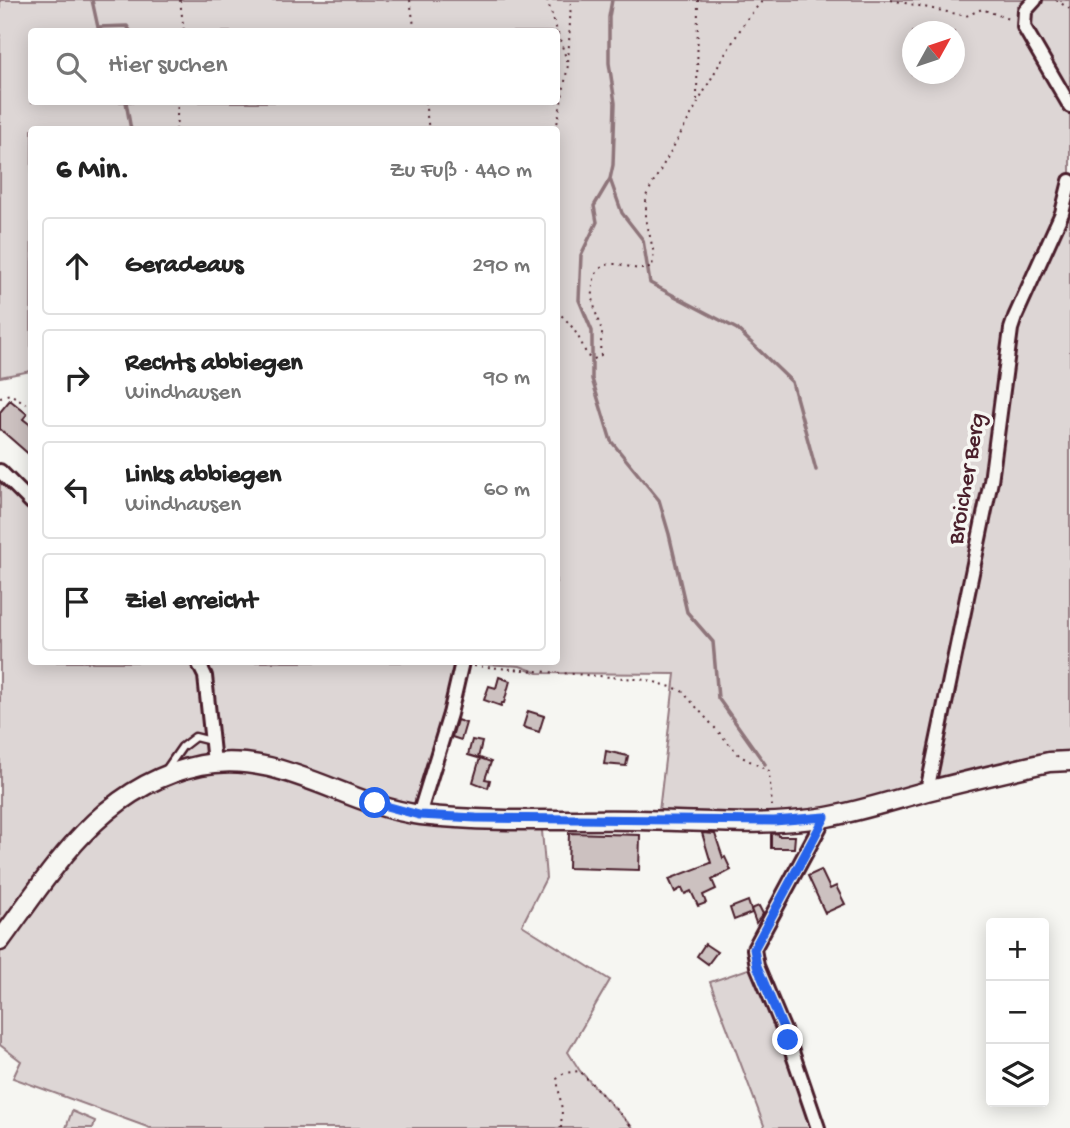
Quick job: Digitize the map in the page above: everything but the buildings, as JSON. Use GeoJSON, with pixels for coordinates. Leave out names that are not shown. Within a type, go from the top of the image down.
{"type":"FeatureCollection","features":[{"type":"Feature","properties":{"kind":"street"},"geometry":{"type":"LineString","coordinates":[[1035,0],[1025,11],[1024,27],[1070,106]]}},
{"type":"Feature","properties":{"kind":"street","name":"Broicher Berg"},"geometry":{"type":"LineString","coordinates":[[927,791],[991,481],[1012,329],[1062,213],[1070,181]]}},
{"type":"Feature","properties":{"kind":"street"},"geometry":{"type":"LineString","coordinates":[[0,471],[28,499]]}},
{"type":"Feature","properties":{"kind":"street"},"geometry":{"type":"LineString","coordinates":[[200,665],[205,676],[214,764]]}},
{"type":"Feature","properties":{"kind":"street"},"geometry":{"type":"LineString","coordinates":[[419,815],[450,714],[462,665]]}},
{"type":"Feature","properties":{"kind":"street"},"geometry":{"type":"LineString","coordinates":[[0,941],[50,873],[109,808],[162,777],[214,764],[259,764],[419,815],[774,821],[825,817],[1049,762],[1070,761]]}},
{"type":"Feature","properties":{"kind":"street"},"geometry":{"type":"LineString","coordinates":[[818,1128],[788,1040],[757,966],[754,949],[825,817]]}},
{"type":"Feature","properties":{"kind":"lane"},"geometry":{"type":"LineString","coordinates":[[162,777],[183,747],[195,737],[211,741]]}},
{"type":"Feature","properties":{"kind":"path"},"geometry":{"type":"LineString","coordinates":[[180,0],[184,28]]}},
{"type":"Feature","properties":{"kind":"path"},"geometry":{"type":"LineString","coordinates":[[410,0],[414,28]]}},
{"type":"Feature","properties":{"kind":"path"},"geometry":{"type":"LineString","coordinates":[[547,0],[556,28]]}},
{"type":"Feature","properties":{"kind":"path"},"geometry":{"type":"LineString","coordinates":[[557,126],[568,65],[571,0]]}},
{"type":"Feature","properties":{"kind":"path"},"geometry":{"type":"LineString","coordinates":[[697,102],[698,0]]}},
{"type":"Feature","properties":{"kind":"path"},"geometry":{"type":"LineString","coordinates":[[560,315],[572,326],[587,356],[593,359],[601,355],[599,343],[602,333],[593,301],[592,280],[600,270],[612,264],[643,270],[652,267],[654,254],[646,219],[646,196],[693,114],[697,102],[746,20],[763,0]]}},
{"type":"Feature","properties":{"kind":"path"},"geometry":{"type":"LineString","coordinates":[[891,0],[966,16],[982,9],[1024,27]]}},
{"type":"Feature","properties":{"kind":"path"},"geometry":{"type":"LineString","coordinates":[[1056,0],[1070,9]]}},
{"type":"Feature","properties":{"kind":"path"},"geometry":{"type":"LineString","coordinates":[[560,40],[568,65]]}},
{"type":"Feature","properties":{"kind":"path"},"geometry":{"type":"LineString","coordinates":[[176,126],[178,105]]}},
{"type":"Feature","properties":{"kind":"path"},"geometry":{"type":"LineString","coordinates":[[425,105],[428,126]]}},
{"type":"Feature","properties":{"kind":"path"},"geometry":{"type":"LineString","coordinates":[[0,397],[10,394],[28,405]]}},
{"type":"Feature","properties":{"kind":"path"},"geometry":{"type":"LineString","coordinates":[[484,665],[648,680],[681,690],[740,756],[769,771],[774,821]]}},
{"type":"Feature","properties":{"kind":"path"},"geometry":{"type":"LineString","coordinates":[[561,1128],[562,1110],[557,1079],[564,1073],[580,1071],[633,1128]]}},
{"type":"Feature","properties":{"kind":"shaded area"},"geometry":{"type":"Polygon","coordinates":[[[0,0],[1070,0],[1070,761],[1049,762],[825,817],[774,821],[658,820],[675,674],[538,673],[520,666],[502,665],[560,665],[560,126],[28,126],[28,372],[0,377],[0,0]]]}},
{"type":"Feature","properties":{"kind":"shaded area"},"geometry":{"type":"Polygon","coordinates":[[[0,479],[28,509],[28,665],[466,665],[419,815],[353,796],[375,806],[421,817],[469,820],[541,819],[546,878],[522,925],[610,980],[568,1052],[580,1071],[633,1128],[150,1128],[13,1078],[21,1061],[0,1045],[0,951],[94,823],[59,853],[0,932],[0,479]]]}},
{"type":"Feature","properties":{"kind":"shaded area"},"geometry":{"type":"Polygon","coordinates":[[[757,966],[818,1128],[765,1128],[710,982],[757,966]]]}},
{"type":"Feature","properties":{"kind":"shaded area"},"geometry":{"type":"Polygon","coordinates":[[[72,1111],[95,1121],[93,1128],[66,1128],[72,1111]]]}},
{"type":"Feature","properties":{"kind":"waterway"},"geometry":{"type":"LineString","coordinates":[[92,0],[98,28]]}},
{"type":"Feature","properties":{"kind":"waterway"},"geometry":{"type":"LineString","coordinates":[[612,0],[609,17],[609,63],[615,103],[610,179],[622,213],[643,240],[650,283],[737,329],[792,382],[816,470]]}},
{"type":"Feature","properties":{"kind":"waterway"},"geometry":{"type":"LineString","coordinates":[[98,27],[128,28]]}},
{"type":"Feature","properties":{"kind":"waterway"},"geometry":{"type":"LineString","coordinates":[[127,105],[130,126]]}},
{"type":"Feature","properties":{"kind":"waterway"},"geometry":{"type":"LineString","coordinates":[[610,179],[594,206],[597,222],[581,255],[579,300],[592,331],[592,379],[611,441],[659,500],[687,612],[713,642],[718,698],[765,764]]}},
{"type":"Feature","properties":{"kind":"route"},"geometry":{"type":"LineString","coordinates":[[375,803],[419,815],[476,818],[774,821],[825,817],[754,949],[757,966],[788,1040]]}}]}
